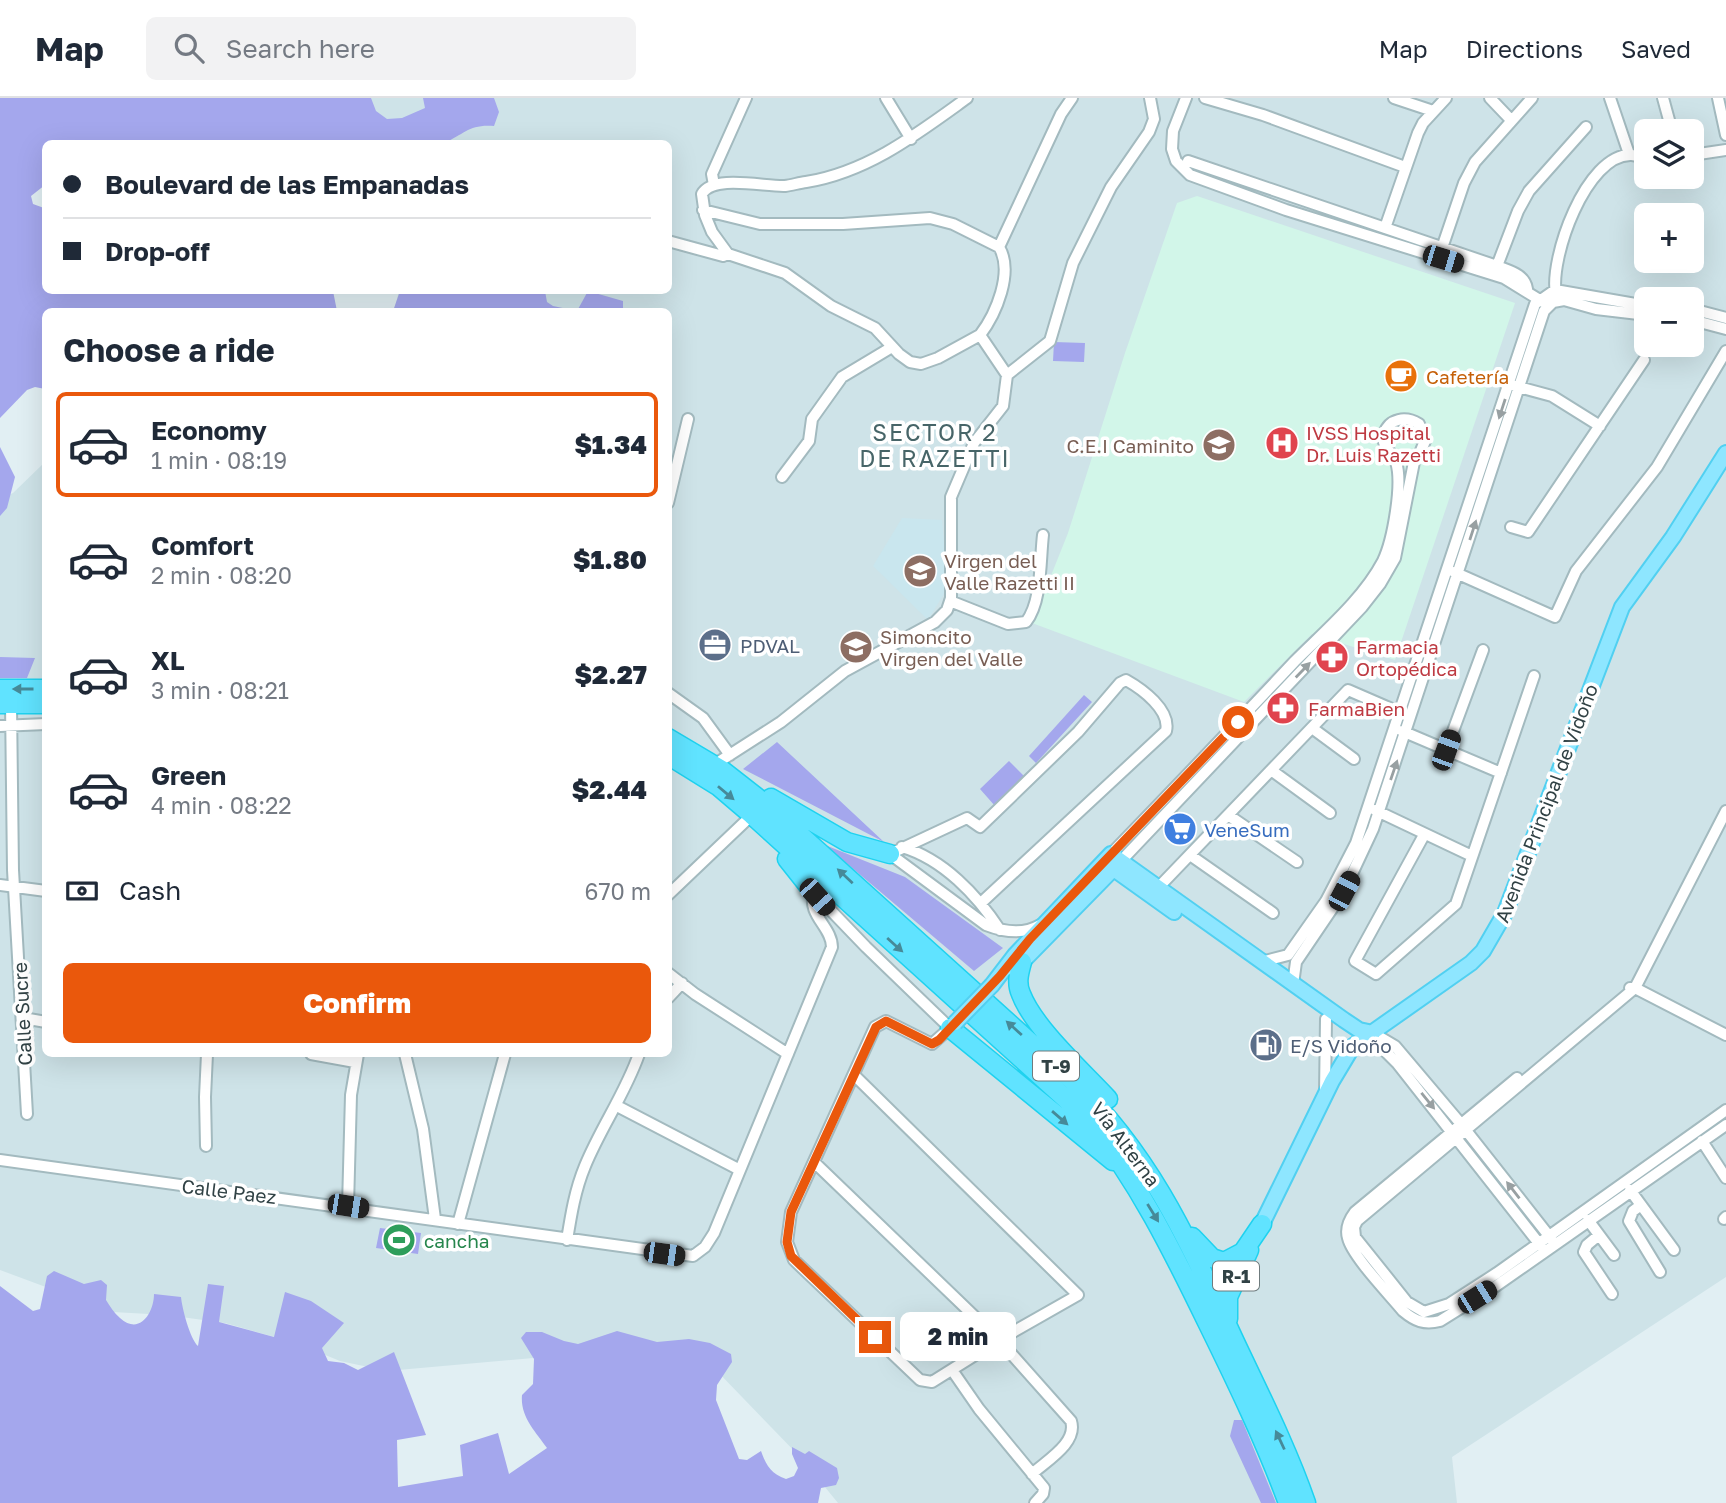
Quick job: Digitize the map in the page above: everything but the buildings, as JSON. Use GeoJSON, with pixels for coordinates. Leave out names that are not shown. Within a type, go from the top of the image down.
{"type":"FeatureCollection","features":[{"type":"Feature","properties":{"kind":"highway"},"geometry":{"type":"LineString","coordinates":[[4,699],[42,690]]}},
{"type":"Feature","properties":{"kind":"highway"},"geometry":{"type":"LineString","coordinates":[[4,699],[42,704]]}},
{"type":"Feature","properties":{"kind":"highway","name":"Vía Alterna"},"geometry":{"type":"LineString","coordinates":[[672,740],[722,763],[1073,1080],[1122,1134],[1145,1163],[1177,1218],[1290,1460],[1306,1503]]}},
{"type":"Feature","properties":{"kind":"highway","name":"Vía Alterna"},"geometry":{"type":"LineString","coordinates":[[672,757],[718,786],[752,815],[1073,1104],[1102,1136],[1157,1218],[1229,1367],[1288,1503]]}},
{"type":"Feature","properties":{"kind":"highway","name":"T-9"},"geometry":{"type":"LineString","coordinates":[[722,763],[847,842],[896,851]]}},
{"type":"Feature","properties":{"kind":"highway"},"geometry":{"type":"LineString","coordinates":[[752,815],[814,893]]}},
{"type":"Feature","properties":{"kind":"highway"},"geometry":{"type":"LineString","coordinates":[[1022,962],[1018,977],[1020,993],[1032,1015],[1109,1100],[1122,1134]]}},
{"type":"Feature","properties":{"kind":"highway","name":"T-9"},"geometry":{"type":"LineString","coordinates":[[953,1026],[1131,1179]]}},
{"type":"Feature","properties":{"kind":"highway","name":"T-9"},"geometry":{"type":"LineString","coordinates":[[1177,1218],[1201,1248],[1212,1258],[1224,1262],[1243,1252],[1262,1224]]}},
{"type":"Feature","properties":{"kind":"highway","name":"R-1"},"geometry":{"type":"LineString","coordinates":[[1230,1332],[1226,1310],[1228,1297],[1262,1224]]}},
{"type":"Feature","properties":{"kind":"main road","name":"Avenida Principal de Vidoño"},"geometry":{"type":"LineString","coordinates":[[1262,1224],[1346,1055],[1366,1037],[1471,963],[1494,935],[1505,913],[1622,607],[1673,537],[1726,453]]}},
{"type":"Feature","properties":{"kind":"main road"},"geometry":{"type":"LineString","coordinates":[[1112,862],[1366,1037]]}},
{"type":"Feature","properties":{"kind":"main road"},"geometry":{"type":"LineString","coordinates":[[953,1026],[1046,922],[1112,862]]}},
{"type":"Feature","properties":{"kind":"main road"},"geometry":{"type":"LineString","coordinates":[[996,980],[1022,962],[1112,862]]}},
{"type":"Feature","properties":{"kind":"main road"},"geometry":{"type":"LineString","coordinates":[[1154,892],[1261,961],[1326,1019],[1366,1037]]}},
{"type":"Feature","properties":{"kind":"street"},"geometry":{"type":"LineString","coordinates":[[714,185],[712,174],[746,98]]}},
{"type":"Feature","properties":{"kind":"street"},"geometry":{"type":"LineString","coordinates":[[886,98],[911,139]]}},
{"type":"Feature","properties":{"kind":"street"},"geometry":{"type":"LineString","coordinates":[[703,210],[760,224],[843,224],[930,218],[953,224],[999,247],[1004,255],[1005,268],[995,315],[980,335],[938,358],[921,364],[910,362],[875,328],[831,306],[785,273],[728,254],[712,232],[703,210],[703,191],[714,185],[730,183],[783,186],[816,181],[877,159],[911,139],[967,98]]}},
{"type":"Feature","properties":{"kind":"street"},"geometry":{"type":"LineString","coordinates":[[999,247],[1061,114],[1072,98]]}},
{"type":"Feature","properties":{"kind":"street"},"geometry":{"type":"LineString","coordinates":[[1007,375],[1050,341],[1073,263],[1111,187],[1149,132],[1154,119],[1150,98]]}},
{"type":"Feature","properties":{"kind":"street"},"geometry":{"type":"LineString","coordinates":[[1186,98],[1173,131],[1172,149],[1176,161],[1189,175],[1286,210],[1504,278],[1550,299],[1634,314]]}},
{"type":"Feature","properties":{"kind":"street"},"geometry":{"type":"LineString","coordinates":[[1205,98],[1263,115],[1405,167]]}},
{"type":"Feature","properties":{"kind":"street"},"geometry":{"type":"LineString","coordinates":[[1394,98],[1433,111]]}},
{"type":"Feature","properties":{"kind":"street"},"geometry":{"type":"LineString","coordinates":[[1385,228],[1423,122],[1446,98]]}},
{"type":"Feature","properties":{"kind":"street"},"geometry":{"type":"LineString","coordinates":[[1490,98],[1511,120]]}},
{"type":"Feature","properties":{"kind":"street"},"geometry":{"type":"LineString","coordinates":[[1442,247],[1469,171],[1480,154],[1532,98]]}},
{"type":"Feature","properties":{"kind":"street"},"geometry":{"type":"LineString","coordinates":[[1609,98],[1629,155]]}},
{"type":"Feature","properties":{"kind":"street"},"geometry":{"type":"LineString","coordinates":[[1663,98],[1669,119]]}},
{"type":"Feature","properties":{"kind":"street"},"geometry":{"type":"LineString","coordinates":[[1718,98],[1726,135]]}},
{"type":"Feature","properties":{"kind":"street"},"geometry":{"type":"LineString","coordinates":[[1497,266],[1518,211],[1529,191],[1586,127]]}},
{"type":"Feature","properties":{"kind":"street"},"geometry":{"type":"LineString","coordinates":[[1704,153],[1726,150]]}},
{"type":"Feature","properties":{"kind":"street"},"geometry":{"type":"LineString","coordinates":[[1281,980],[1292,959],[1344,891],[1359,863],[1374,809],[1515,386],[1550,299],[1561,247],[1584,188],[1608,165],[1629,155],[1634,156]]}},
{"type":"Feature","properties":{"kind":"street"},"geometry":{"type":"LineString","coordinates":[[1188,161],[1497,266],[1519,275],[1527,289]]}},
{"type":"Feature","properties":{"kind":"street"},"geometry":{"type":"LineString","coordinates":[[672,242],[723,256],[728,254]]}},
{"type":"Feature","properties":{"kind":"street"},"geometry":{"type":"LineString","coordinates":[[1550,299],[1634,305]]}},
{"type":"Feature","properties":{"kind":"street"},"geometry":{"type":"LineString","coordinates":[[1704,312],[1726,318]]}},
{"type":"Feature","properties":{"kind":"street"},"geometry":{"type":"LineString","coordinates":[[1704,323],[1726,329]]}},
{"type":"Feature","properties":{"kind":"street"},"geometry":{"type":"LineString","coordinates":[[672,696],[703,718],[722,763],[781,722],[845,671],[935,622],[947,610],[950,601],[951,497],[974,443],[1003,406],[1007,375],[980,335]]}},
{"type":"Feature","properties":{"kind":"street"},"geometry":{"type":"LineString","coordinates":[[782,477],[809,441],[812,419],[842,377],[892,347]]}},
{"type":"Feature","properties":{"kind":"street"},"geometry":{"type":"LineString","coordinates":[[1454,572],[1555,617],[1576,571],[1657,467],[1726,351]]}},
{"type":"Feature","properties":{"kind":"street"},"geometry":{"type":"LineString","coordinates":[[1511,527],[1528,532],[1644,360]]}},
{"type":"Feature","properties":{"kind":"street"},"geometry":{"type":"LineString","coordinates":[[1515,386],[1552,396],[1600,426]]}},
{"type":"Feature","properties":{"kind":"street"},"geometry":{"type":"LineString","coordinates":[[672,486],[688,419]]}},
{"type":"Feature","properties":{"kind":"street"},"geometry":{"type":"LineString","coordinates":[[1399,419],[1419,424],[1425,435],[1424,448],[1415,457],[1395,558],[1380,584],[1362,607],[1112,862],[1376,572],[1389,546],[1398,478],[1396,458],[1386,448],[1384,434],[1392,422],[1399,419]]}},
{"type":"Feature","properties":{"kind":"street"},"geometry":{"type":"LineString","coordinates":[[950,601],[1008,624],[1026,622],[1035,597],[1043,535]]}},
{"type":"Feature","properties":{"kind":"street"},"geometry":{"type":"LineString","coordinates":[[1401,730],[1401,713],[1454,572]]}},
{"type":"Feature","properties":{"kind":"street"},"geometry":{"type":"LineString","coordinates":[[1446,750],[1483,650]]}},
{"type":"Feature","properties":{"kind":"street"},"geometry":{"type":"LineString","coordinates":[[1423,835],[1355,961],[1376,974],[1456,904],[1534,676]]}},
{"type":"Feature","properties":{"kind":"street"},"geometry":{"type":"LineString","coordinates":[[896,851],[967,818],[980,827],[1078,732],[1120,683],[1126,680],[1133,684],[1152,700],[1165,717],[1166,731],[982,902]]}},
{"type":"Feature","properties":{"kind":"street"},"geometry":{"type":"LineString","coordinates":[[1154,892],[1348,690],[1401,713]]}},
{"type":"Feature","properties":{"kind":"street","name":"Calle Sucre"},"geometry":{"type":"LineString","coordinates":[[4,699],[13,726],[14,887],[27,1114]]}},
{"type":"Feature","properties":{"kind":"street"},"geometry":{"type":"LineString","coordinates":[[0,726],[42,724]]}},
{"type":"Feature","properties":{"kind":"street"},"geometry":{"type":"LineString","coordinates":[[1312,728],[1354,759]]}},
{"type":"Feature","properties":{"kind":"street"},"geometry":{"type":"LineString","coordinates":[[1401,730],[1501,773]]}},
{"type":"Feature","properties":{"kind":"street"},"geometry":{"type":"LineString","coordinates":[[1272,770],[1330,813]]}},
{"type":"Feature","properties":{"kind":"street"},"geometry":{"type":"LineString","coordinates":[[1374,809],[1423,835],[1472,856]]}},
{"type":"Feature","properties":{"kind":"street"},"geometry":{"type":"LineString","coordinates":[[1726,811],[1635,988],[1459,1130],[1357,1221],[1354,1232],[1407,1303],[1424,1312],[1449,1304],[1552,1240],[1726,1110]]}},
{"type":"Feature","properties":{"kind":"street"},"geometry":{"type":"LineString","coordinates":[[672,891],[752,815]]}},
{"type":"Feature","properties":{"kind":"street"},"geometry":{"type":"LineString","coordinates":[[1228,815],[1297,862]]}},
{"type":"Feature","properties":{"kind":"street"},"geometry":{"type":"LineString","coordinates":[[896,851],[919,852],[932,860],[982,902],[1000,930]]}},
{"type":"Feature","properties":{"kind":"street","name":"T-9"},"geometry":{"type":"LineString","coordinates":[[896,851],[971,916],[1000,930],[1031,930],[1046,922]]}},
{"type":"Feature","properties":{"kind":"street"},"geometry":{"type":"LineString","coordinates":[[1190,855],[1273,913]]}},
{"type":"Feature","properties":{"kind":"street"},"geometry":{"type":"LineString","coordinates":[[0,885],[42,890]]}},
{"type":"Feature","properties":{"kind":"street"},"geometry":{"type":"LineString","coordinates":[[814,893],[866,947],[953,1026],[932,1044],[893,1023],[879,1024],[854,1075],[791,1212],[787,1242],[791,1256],[923,1382],[932,1382],[1078,1295],[854,1075]]}},
{"type":"Feature","properties":{"kind":"street"},"geometry":{"type":"LineString","coordinates":[[617,1106],[740,1170],[832,947],[831,937],[814,910],[814,893]]}},
{"type":"Feature","properties":{"kind":"street"},"geometry":{"type":"LineString","coordinates":[[1261,961],[1292,959]]}},
{"type":"Feature","properties":{"kind":"street"},"geometry":{"type":"LineString","coordinates":[[1281,980],[1292,959]]}},
{"type":"Feature","properties":{"kind":"street"},"geometry":{"type":"LineString","coordinates":[[672,976],[788,1054]]}},
{"type":"Feature","properties":{"kind":"street"},"geometry":{"type":"LineString","coordinates":[[672,994],[681,984]]}},
{"type":"Feature","properties":{"kind":"street"},"geometry":{"type":"LineString","coordinates":[[1635,988],[1726,1035]]}},
{"type":"Feature","properties":{"kind":"street"},"geometry":{"type":"LineString","coordinates":[[23,1018],[42,1020]]}},
{"type":"Feature","properties":{"kind":"street"},"geometry":{"type":"LineString","coordinates":[[1325,1096],[1326,1019]]}},
{"type":"Feature","properties":{"kind":"street"},"geometry":{"type":"LineString","coordinates":[[1366,1037],[1395,1046],[1542,1247]]}},
{"type":"Feature","properties":{"kind":"street"},"geometry":{"type":"LineString","coordinates":[[206,1146],[207,1057]]}},
{"type":"Feature","properties":{"kind":"street"},"geometry":{"type":"LineString","coordinates":[[406,1057],[423,1129],[435,1219]]}},
{"type":"Feature","properties":{"kind":"street"},"geometry":{"type":"LineString","coordinates":[[458,1224],[504,1057]]}},
{"type":"Feature","properties":{"kind":"street"},"geometry":{"type":"LineString","coordinates":[[566,1240],[584,1168],[617,1106],[638,1057]]}},
{"type":"Feature","properties":{"kind":"street"},"geometry":{"type":"LineString","coordinates":[[348,1206],[351,1095],[356,1058]]}},
{"type":"Feature","properties":{"kind":"street"},"geometry":{"type":"LineString","coordinates":[[1552,1240],[1588,1220],[1726,1125]]}},
{"type":"Feature","properties":{"kind":"street"},"geometry":{"type":"LineString","coordinates":[[1459,1130],[1552,1240]]}},
{"type":"Feature","properties":{"kind":"street"},"geometry":{"type":"LineString","coordinates":[[1702,1142],[1726,1178]]}},
{"type":"Feature","properties":{"kind":"street","name":"Calle Paez"},"geometry":{"type":"LineString","coordinates":[[0,1160],[348,1206],[566,1240],[693,1256],[705,1247],[714,1233],[740,1170]]}},
{"type":"Feature","properties":{"kind":"street"},"geometry":{"type":"LineString","coordinates":[[814,1162],[999,1340],[1072,1424],[1072,1431],[1065,1444],[1032,1474]]}},
{"type":"Feature","properties":{"kind":"street"},"geometry":{"type":"LineString","coordinates":[[1630,1190],[1674,1250]]}},
{"type":"Feature","properties":{"kind":"street"},"geometry":{"type":"LineString","coordinates":[[1641,1205],[1633,1211],[1629,1221],[1660,1272]]}},
{"type":"Feature","properties":{"kind":"street"},"geometry":{"type":"LineString","coordinates":[[1588,1220],[1614,1255]]}},
{"type":"Feature","properties":{"kind":"street"},"geometry":{"type":"LineString","coordinates":[[1599,1234],[1587,1244],[1584,1252],[1612,1294]]}},
{"type":"Feature","properties":{"kind":"street"},"geometry":{"type":"LineString","coordinates":[[952,1370],[979,1409],[1044,1490],[1035,1503]]}},
{"type":"Feature","properties":{"kind":"shaded area"},"geometry":{"type":"Polygon","coordinates":[[[0,98],[371,98],[376,111],[387,119],[402,118],[425,108],[423,98],[494,98],[499,112],[494,126],[473,128],[450,140],[42,140],[42,187],[31,196],[33,204],[42,207],[42,294],[334,294],[336,308],[42,308],[42,388],[35,387],[27,390],[0,418],[0,98]]]}},
{"type":"Feature","properties":{"kind":"shaded area"},"geometry":{"type":"Polygon","coordinates":[[[368,98],[1726,98],[1726,1277],[1452,1457],[1457,1503],[838,1503],[802,1459],[714,1368],[567,1355],[387,1371],[340,1361],[296,1343],[225,1323],[167,1315],[113,1312],[0,1270],[0,499],[13,493],[42,465],[42,1057],[672,1057],[672,308],[395,308],[398,294],[672,294],[672,140],[384,140],[368,98]]]}},
{"type":"Feature","properties":{"kind":"shaded area","name":"IVSS Hospital Dr. Luis Razetti"},"geometry":{"type":"Polygon","coordinates":[[[1197,196],[1515,303],[1395,660],[1312,634],[1244,702],[1032,623],[1068,533],[1125,353],[1177,203],[1197,196]]]}},
{"type":"Feature","properties":{"kind":"shaded area"},"geometry":{"type":"Polygon","coordinates":[[[399,294],[546,294],[547,302],[563,308],[394,308],[399,294]]]}},
{"type":"Feature","properties":{"kind":"shaded area"},"geometry":{"type":"Polygon","coordinates":[[[586,294],[598,294],[623,301],[623,308],[579,308],[586,294]]]}},
{"type":"Feature","properties":{"kind":"shaded area"},"geometry":{"type":"Polygon","coordinates":[[[1054,342],[1085,343],[1084,362],[1053,361],[1054,342]]]}},
{"type":"Feature","properties":{"kind":"shaded area"},"geometry":{"type":"Polygon","coordinates":[[[0,447],[15,477],[7,508],[0,516],[0,447]]]}},
{"type":"Feature","properties":{"kind":"shaded area"},"geometry":{"type":"Polygon","coordinates":[[[902,518],[942,520],[948,587],[928,620],[873,566],[902,518]]]}},
{"type":"Feature","properties":{"kind":"shaded area"},"geometry":{"type":"Polygon","coordinates":[[[0,657],[35,658],[27,678],[0,678],[0,657]]]}},
{"type":"Feature","properties":{"kind":"shaded area"},"geometry":{"type":"Polygon","coordinates":[[[1084,695],[1092,702],[1036,763],[1029,756],[1084,695]]]}},
{"type":"Feature","properties":{"kind":"shaded area"},"geometry":{"type":"Polygon","coordinates":[[[777,742],[884,842],[743,769],[777,742]]]}},
{"type":"Feature","properties":{"kind":"shaded area"},"geometry":{"type":"Polygon","coordinates":[[[1009,761],[1025,777],[995,806],[980,789],[1009,761]]]}},
{"type":"Feature","properties":{"kind":"shaded area"},"geometry":{"type":"Polygon","coordinates":[[[825,845],[905,877],[1003,948],[974,971],[825,845]]]}},
{"type":"Feature","properties":{"kind":"shaded area","name":"cancha"},"geometry":{"type":"Polygon","coordinates":[[[380,1228],[421,1233],[418,1254],[376,1248],[380,1228]]]}},
{"type":"Feature","properties":{"kind":"shaded area"},"geometry":{"type":"Polygon","coordinates":[[[54,1271],[84,1284],[101,1280],[107,1285],[106,1300],[127,1323],[140,1323],[144,1320],[152,1308],[154,1294],[181,1297],[189,1330],[198,1346],[208,1284],[224,1286],[219,1322],[274,1337],[285,1292],[311,1301],[344,1323],[322,1348],[328,1361],[344,1363],[358,1370],[394,1352],[426,1435],[397,1440],[398,1487],[463,1476],[460,1445],[498,1433],[509,1474],[547,1448],[530,1424],[522,1403],[522,1395],[533,1384],[534,1359],[521,1338],[526,1332],[542,1332],[578,1344],[617,1331],[657,1342],[689,1339],[710,1343],[731,1354],[732,1362],[717,1385],[716,1400],[739,1459],[747,1460],[761,1451],[770,1468],[786,1479],[794,1476],[798,1468],[792,1447],[805,1454],[809,1451],[837,1468],[839,1478],[836,1485],[821,1488],[818,1503],[0,1503],[0,1286],[33,1311],[40,1309],[47,1276],[54,1271]]]}},
{"type":"Feature","properties":{"kind":"shaded area"},"geometry":{"type":"Polygon","coordinates":[[[1234,1420],[1242,1420],[1276,1503],[1261,1503],[1230,1436],[1234,1420]]]}},
{"type":"Feature","properties":{"kind":"place","name":"Cafetería"},"geometry":{"type":"Point","coordinates":[1401,376]}},
{"type":"Feature","properties":{"kind":"place","name":"IVSS Hospital Dr. Luis Razetti"},"geometry":{"type":"Point","coordinates":[1282,443]}},
{"type":"Feature","properties":{"kind":"place","name":"C.E.I Caminito"},"geometry":{"type":"Point","coordinates":[1219,445]}},
{"type":"Feature","properties":{"kind":"place","name":"Virgen del Valle Razetti II"},"geometry":{"type":"Point","coordinates":[920,571]}},
{"type":"Feature","properties":{"kind":"place","name":"PDVAL"},"geometry":{"type":"Point","coordinates":[715,645]}},
{"type":"Feature","properties":{"kind":"place","name":"Simoncito Virgen del Valle"},"geometry":{"type":"Point","coordinates":[856,647]}},
{"type":"Feature","properties":{"kind":"place","name":"Farmacia Ortopédica"},"geometry":{"type":"Point","coordinates":[1332,657]}},
{"type":"Feature","properties":{"kind":"place","name":"FarmaBien"},"geometry":{"type":"Point","coordinates":[1283,708]}},
{"type":"Feature","properties":{"kind":"place","name":"VeneSum"},"geometry":{"type":"Point","coordinates":[1180,829]}},
{"type":"Feature","properties":{"kind":"place","name":"E/S Vidoño"},"geometry":{"type":"Point","coordinates":[1266,1045]}},
{"type":"Feature","properties":{"kind":"place","name":"cancha"},"geometry":{"type":"Point","coordinates":[399,1240]}},
{"type":"Feature","properties":{"kind":"district","name":"SECTOR 2 DE RAZETTI"},"geometry":{"type":"Point","coordinates":[935,445]}},
{"type":"Feature","properties":{"kind":"route"},"geometry":{"type":"LineString","coordinates":[[875,1337],[794,1259],[787,1242],[791,1212],[876,1027],[886,1021],[924,1042],[932,1044],[939,1040],[1000,976],[1030,939],[1238,722]]}}]}
